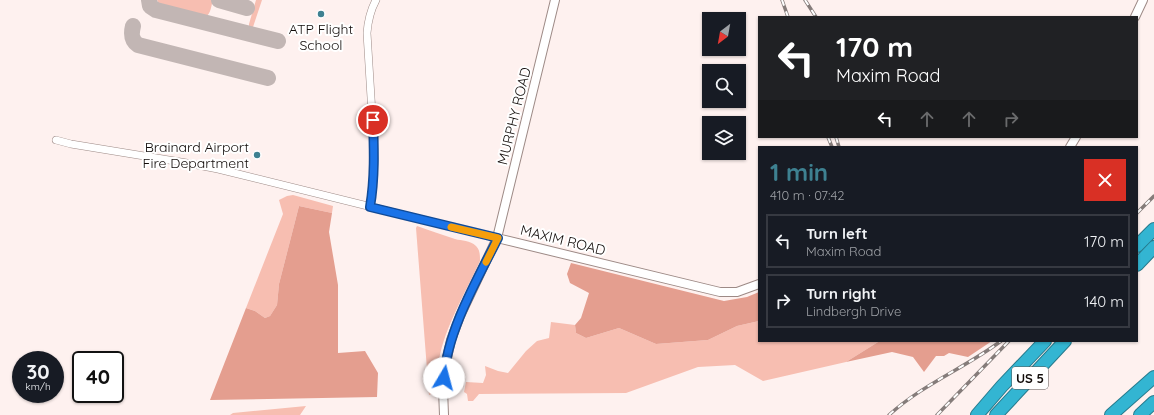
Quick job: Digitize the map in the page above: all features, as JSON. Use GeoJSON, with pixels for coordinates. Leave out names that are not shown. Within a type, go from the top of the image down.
{"type":"FeatureCollection","features":[{"type":"Feature","properties":{"kind":"highway"},"geometry":{"type":"LineString","coordinates":[[1138,245],[1154,229]]}},
{"type":"Feature","properties":{"kind":"highway"},"geometry":{"type":"LineString","coordinates":[[1138,264],[1154,247]]}},
{"type":"Feature","properties":{"kind":"highway","name":"US 5"},"geometry":{"type":"LineString","coordinates":[[978,415],[1002,386],[1044,342]]}},
{"type":"Feature","properties":{"kind":"highway","name":"US 5"},"geometry":{"type":"LineString","coordinates":[[996,415],[1064,342]]}},
{"type":"Feature","properties":{"kind":"highway"},"geometry":{"type":"LineString","coordinates":[[1111,415],[1154,377]]}},
{"type":"Feature","properties":{"kind":"highway"},"geometry":{"type":"LineString","coordinates":[[1124,415],[1154,388]]}},
{"type":"Feature","properties":{"kind":"highway"},"geometry":{"type":"LineString","coordinates":[[1140,415],[1154,402]]}},
{"type":"Feature","properties":{"kind":"highway"},"geometry":{"type":"LineString","coordinates":[[1150,415],[1154,412]]}},
{"type":"Feature","properties":{"kind":"street"},"geometry":{"type":"LineString","coordinates":[[370,207],[374,176],[374,157],[367,33],[370,12],[376,0]]}},
{"type":"Feature","properties":{"kind":"street","name":"MURPHY ROAD"},"geometry":{"type":"LineString","coordinates":[[444,415],[443,389],[445,367],[451,340],[460,316],[498,238],[555,0]]}},
{"type":"Feature","properties":{"kind":"street"},"geometry":{"type":"LineString","coordinates":[[1135,16],[1142,0]]}},
{"type":"Feature","properties":{"kind":"street","name":"MAXIM ROAD"},"geometry":{"type":"LineString","coordinates":[[56,140],[71,144],[204,166],[720,292],[737,292],[758,284]]}},
{"type":"Feature","properties":{"kind":"shaded area"},"geometry":{"type":"Polygon","coordinates":[[[157,0],[213,0],[210,12],[205,17],[164,7],[160,5],[157,0]]]}},
{"type":"Feature","properties":{"kind":"shaded area"},"geometry":{"type":"Polygon","coordinates":[[[256,0],[262,0],[253,27],[251,28],[249,27],[249,24],[256,0]]]}},
{"type":"Feature","properties":{"kind":"shaded area"},"geometry":{"type":"Polygon","coordinates":[[[293,195],[333,206],[332,213],[299,206],[279,284],[277,305],[270,316],[265,318],[255,311],[246,308],[283,214],[279,200],[293,195]]]}},
{"type":"Feature","properties":{"kind":"shaded area"},"geometry":{"type":"Polygon","coordinates":[[[299,206],[332,213],[329,232],[338,285],[338,353],[365,351],[378,373],[377,397],[210,400],[246,308],[255,311],[265,318],[270,316],[277,305],[279,284],[299,206]]]}},
{"type":"Feature","properties":{"kind":"shaded area"},"geometry":{"type":"Polygon","coordinates":[[[417,226],[474,244],[479,251],[480,257],[480,261],[456,309],[442,347],[438,364],[437,390],[435,393],[429,395],[416,228],[417,226]]]}},
{"type":"Feature","properties":{"kind":"shaded area"},"geometry":{"type":"Polygon","coordinates":[[[571,263],[724,301],[747,297],[758,292],[758,321],[737,326],[708,340],[656,344],[619,328],[586,338],[576,333],[575,325],[581,318],[589,293],[570,283],[567,274],[571,263]]]}},
{"type":"Feature","properties":{"kind":"shaded area"},"geometry":{"type":"Polygon","coordinates":[[[758,321],[758,342],[878,342],[846,362],[763,381],[735,365],[698,367],[626,393],[479,394],[473,401],[468,401],[467,394],[464,392],[466,382],[483,383],[486,375],[485,366],[508,373],[526,351],[537,341],[549,338],[551,322],[575,325],[576,333],[586,338],[619,328],[656,344],[708,340],[737,326],[758,321]]]}},
{"type":"Feature","properties":{"kind":"shaded area"},"geometry":{"type":"Polygon","coordinates":[[[878,342],[990,342],[968,357],[949,353],[944,356],[936,356],[924,372],[913,357],[892,352],[846,362],[878,342]]]}},
{"type":"Feature","properties":{"kind":"shaded area"},"geometry":{"type":"Polygon","coordinates":[[[306,406],[300,415],[230,415],[233,413],[306,406]]]}},
{"type":"Feature","properties":{"kind":"taxiway"},"geometry":{"type":"LineString","coordinates":[[149,0],[150,6],[156,10],[278,41]]}},
{"type":"Feature","properties":{"kind":"taxiway"},"geometry":{"type":"LineString","coordinates":[[219,0],[247,8]]}},
{"type":"Feature","properties":{"kind":"taxiway"},"geometry":{"type":"LineString","coordinates":[[133,26],[132,37],[138,45],[268,78]]}},
{"type":"Feature","properties":{"kind":"railway"},"geometry":{"type":"LineString","coordinates":[[782,0],[788,16]]}},
{"type":"Feature","properties":{"kind":"railway"},"geometry":{"type":"LineString","coordinates":[[805,0],[815,16]]}},
{"type":"Feature","properties":{"kind":"railway"},"geometry":{"type":"LineString","coordinates":[[828,138],[832,146]]}},
{"type":"Feature","properties":{"kind":"railway"},"geometry":{"type":"LineString","coordinates":[[836,138],[839,146]]}},
{"type":"Feature","properties":{"kind":"railway"},"geometry":{"type":"LineString","coordinates":[[1138,212],[1154,196]]}},
{"type":"Feature","properties":{"kind":"railway"},"geometry":{"type":"LineString","coordinates":[[889,415],[916,394],[973,360],[1000,342]]}},
{"type":"Feature","properties":{"kind":"railway"},"geometry":{"type":"LineString","coordinates":[[937,415],[1008,342]]}},
{"type":"Feature","properties":{"kind":"slow traffic"},"geometry":{"type":"LineString","coordinates":[[451,227],[498,238],[486,262]]}},
{"type":"Feature","properties":{"kind":"place","name":"ATP Flight School"},"geometry":{"type":"Point","coordinates":[321,14]}},
{"type":"Feature","properties":{"kind":"place","name":"Brainard Airport Fire Department"},"geometry":{"type":"Point","coordinates":[257,155]}},
{"type":"Feature","properties":{"kind":"route"},"geometry":{"type":"LineString","coordinates":[[373,120],[374,176],[370,207],[498,238],[460,316],[451,340],[444,378]]}}]}
